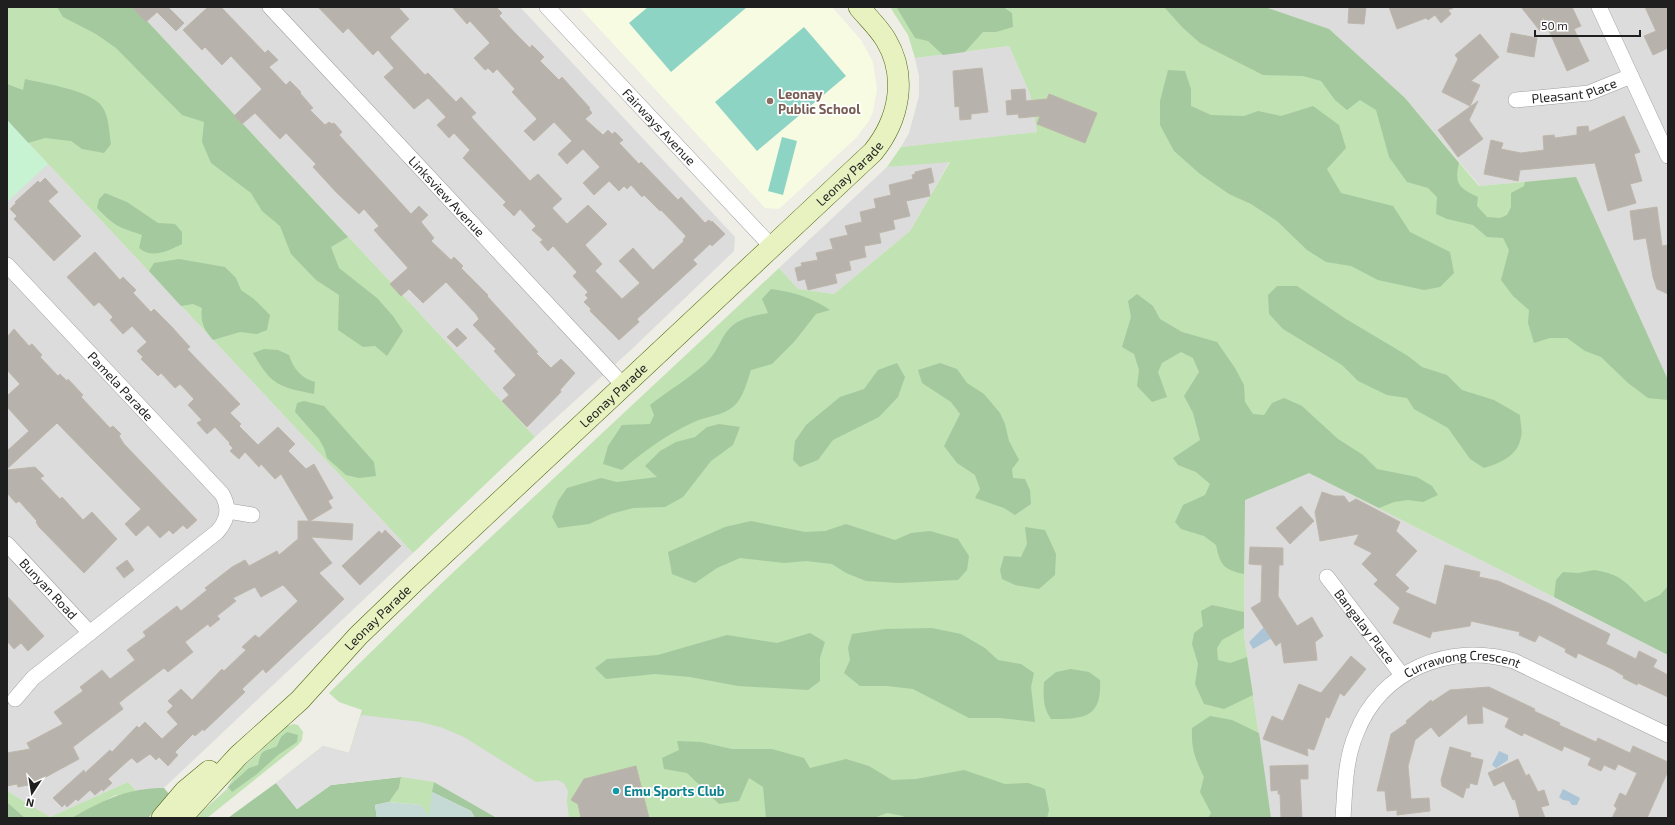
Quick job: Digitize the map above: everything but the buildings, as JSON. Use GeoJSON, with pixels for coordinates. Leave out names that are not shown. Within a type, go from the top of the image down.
{"type":"FeatureCollection","features":[{"type":"Feature","properties":{"kind":"street","name":"Linksview Avenue"},"geometry":{"type":"LineString","coordinates":[[270,7],[624,386]]}},
{"type":"Feature","properties":{"kind":"street","name":"Fairways Avenue"},"geometry":{"type":"LineString","coordinates":[[547,7],[772,247]]}},
{"type":"Feature","properties":{"kind":"street","name":"Leonay Parade"},"geometry":{"type":"LineString","coordinates":[[182,818],[238,756],[300,700],[358,636],[415,581],[873,152],[888,132],[895,114],[899,84],[894,57],[886,39],[859,7]]}},
{"type":"Feature","properties":{"kind":"street"},"geometry":{"type":"LineString","coordinates":[[1599,7],[1668,156]]}},
{"type":"Feature","properties":{"kind":"street","name":"Pleasant Place"},"geometry":{"type":"LineString","coordinates":[[1516,100],[1589,93],[1631,76]]}},
{"type":"Feature","properties":{"kind":"street","name":"Pamela Parade"},"geometry":{"type":"LineString","coordinates":[[7,265],[222,494],[228,511]]}},
{"type":"Feature","properties":{"kind":"street"},"geometry":{"type":"LineString","coordinates":[[15,699],[33,678],[217,532],[224,523],[228,511],[252,515]]}},
{"type":"Feature","properties":{"kind":"street","name":"Bunyan Road"},"geometry":{"type":"LineString","coordinates":[[7,544],[90,633]]}},
{"type":"Feature","properties":{"kind":"street","name":"Bangalay Place"},"geometry":{"type":"LineString","coordinates":[[1327,577],[1402,675]]}},
{"type":"Feature","properties":{"kind":"street","name":"Currawong Crescent"},"geometry":{"type":"LineString","coordinates":[[1343,818],[1348,764],[1356,733],[1373,704],[1402,675],[1432,661],[1451,656],[1472,654],[1504,658],[1526,665],[1668,735]]}},
{"type":"Feature","properties":{"kind":"street","name":"Leonay Parade"},"geometry":{"type":"LineString","coordinates":[[162,818],[185,791],[209,771],[238,756]]}},
{"type":"Feature","properties":{"kind":"shaded area"},"geometry":{"type":"Polygon","coordinates":[[[134,7],[520,7],[735,237],[734,251],[633,348],[535,437],[134,7]]]}},
{"type":"Feature","properties":{"kind":"shaded area","name":"Leonay Public School"},"geometry":{"type":"Polygon","coordinates":[[[579,7],[832,7],[861,40],[873,62],[877,89],[873,112],[869,121],[856,138],[779,209],[765,208],[579,7]]]}},
{"type":"Feature","properties":{"kind":"shaded area"},"geometry":{"type":"Polygon","coordinates":[[[648,7],[747,7],[671,72],[629,23],[648,7]]]}},
{"type":"Feature","properties":{"kind":"shaded area"},"geometry":{"type":"Polygon","coordinates":[[[1265,7],[1668,7],[1668,380],[1576,177],[1480,186],[1405,98],[1329,29],[1265,7]]]}},
{"type":"Feature","properties":{"kind":"shaded area"},"geometry":{"type":"Polygon","coordinates":[[[804,27],[846,76],[757,151],[715,102],[804,27]]]}},
{"type":"Feature","properties":{"kind":"shaded area"},"geometry":{"type":"Polygon","coordinates":[[[1009,46],[1030,94],[1037,132],[901,147],[909,133],[919,96],[919,76],[915,58],[1009,46]]]}},
{"type":"Feature","properties":{"kind":"shaded area"},"geometry":{"type":"Polygon","coordinates":[[[7,120],[413,553],[148,803],[128,782],[50,817],[7,791],[7,120]]]}},
{"type":"Feature","properties":{"kind":"shaded area"},"geometry":{"type":"Polygon","coordinates":[[[782,137],[797,141],[783,195],[768,191],[782,137]]]}},
{"type":"Feature","properties":{"kind":"shaded area"},"geometry":{"type":"Polygon","coordinates":[[[950,161],[910,231],[834,294],[798,289],[779,268],[887,167],[950,161]]]}},
{"type":"Feature","properties":{"kind":"shaded area"},"geometry":{"type":"Polygon","coordinates":[[[1309,473],[1668,655],[1668,818],[1271,818],[1244,635],[1245,500],[1309,473]]]}},
{"type":"Feature","properties":{"kind":"shaded area"},"geometry":{"type":"Polygon","coordinates":[[[1264,627],[1272,638],[1253,649],[1249,642],[1264,627]]]}},
{"type":"Feature","properties":{"kind":"shaded area"},"geometry":{"type":"Polygon","coordinates":[[[361,715],[421,722],[443,728],[464,737],[536,782],[557,780],[564,783],[568,791],[567,801],[569,818],[497,818],[434,782],[401,777],[331,785],[297,809],[276,783],[323,746],[349,753],[361,715]]]}},
{"type":"Feature","properties":{"kind":"shaded area"},"geometry":{"type":"Polygon","coordinates":[[[1499,751],[1508,755],[1508,760],[1496,768],[1492,765],[1499,751]]]}},
{"type":"Feature","properties":{"kind":"shaded area"},"geometry":{"type":"Polygon","coordinates":[[[1563,789],[1580,798],[1577,805],[1572,805],[1569,801],[1563,800],[1559,797],[1563,789]]]}},
{"type":"Feature","properties":{"kind":"shaded area"},"geometry":{"type":"Polygon","coordinates":[[[432,792],[471,811],[475,818],[377,818],[375,805],[389,802],[421,805],[429,816],[432,792]]]}},
{"type":"Feature","properties":{"kind":"green space"},"geometry":{"type":"Polygon","coordinates":[[[7,7],[134,7],[535,437],[413,553],[7,120],[7,7]]]}},
{"type":"Feature","properties":{"kind":"green space"},"geometry":{"type":"Polygon","coordinates":[[[57,7],[134,7],[348,237],[331,247],[339,268],[377,298],[393,316],[403,331],[387,356],[375,346],[363,347],[338,330],[339,295],[316,280],[291,254],[280,226],[262,211],[251,193],[211,163],[202,142],[204,122],[182,115],[116,48],[96,34],[63,17],[57,7]]]}},
{"type":"Feature","properties":{"kind":"green space"},"geometry":{"type":"Polygon","coordinates":[[[890,7],[1265,7],[1329,29],[1405,98],[1479,186],[1576,177],[1668,380],[1668,655],[1309,473],[1245,500],[1244,635],[1271,818],[497,818],[434,783],[429,817],[421,805],[389,802],[399,788],[401,777],[276,783],[323,746],[349,753],[362,710],[339,702],[329,693],[446,579],[779,268],[798,289],[834,294],[910,231],[950,162],[887,167],[901,147],[1037,132],[1030,94],[1009,46],[915,58],[908,35],[890,7]]]}},
{"type":"Feature","properties":{"kind":"green space"},"geometry":{"type":"Polygon","coordinates":[[[1003,7],[1012,13],[1013,27],[996,32],[983,32],[965,52],[943,55],[928,41],[915,38],[897,8],[1003,7]]]}},
{"type":"Feature","properties":{"kind":"green space"},"geometry":{"type":"Polygon","coordinates":[[[1164,7],[1265,7],[1329,29],[1405,98],[1459,163],[1457,176],[1458,181],[1462,188],[1478,197],[1477,206],[1487,217],[1500,218],[1507,215],[1511,207],[1511,193],[1524,186],[1525,182],[1576,177],[1668,380],[1668,400],[1648,398],[1628,383],[1601,357],[1585,351],[1567,338],[1550,338],[1534,343],[1528,323],[1529,310],[1513,296],[1501,280],[1509,250],[1503,238],[1487,237],[1473,225],[1447,219],[1436,214],[1437,197],[1428,188],[1407,182],[1389,157],[1376,110],[1360,100],[1347,110],[1335,100],[1321,81],[1303,76],[1263,75],[1200,43],[1183,28],[1164,7]]]}},
{"type":"Feature","properties":{"kind":"green space"},"geometry":{"type":"Polygon","coordinates":[[[1168,70],[1185,71],[1191,89],[1191,106],[1211,115],[1244,116],[1258,111],[1281,116],[1313,106],[1339,125],[1346,148],[1327,169],[1341,193],[1393,206],[1410,232],[1450,252],[1454,273],[1440,287],[1424,290],[1378,280],[1351,266],[1326,262],[1307,250],[1277,221],[1251,204],[1229,194],[1200,174],[1174,151],[1160,125],[1160,101],[1168,70]]]}},
{"type":"Feature","properties":{"kind":"green space"},"geometry":{"type":"Polygon","coordinates":[[[25,79],[84,94],[99,103],[107,116],[111,144],[104,153],[82,149],[71,141],[45,138],[28,143],[8,121],[7,84],[23,90],[25,79]]]}},
{"type":"Feature","properties":{"kind":"green space"},"geometry":{"type":"Polygon","coordinates":[[[7,120],[48,164],[7,202],[7,120]]]}},
{"type":"Feature","properties":{"kind":"green space"},"geometry":{"type":"Polygon","coordinates":[[[105,193],[127,202],[158,223],[175,224],[182,232],[182,244],[160,253],[149,253],[139,248],[142,235],[118,226],[97,208],[99,199],[105,193]]]}},
{"type":"Feature","properties":{"kind":"green space"},"geometry":{"type":"Polygon","coordinates":[[[179,259],[225,267],[236,278],[241,290],[254,299],[270,315],[267,330],[257,334],[240,332],[213,340],[203,326],[202,308],[193,304],[181,306],[149,271],[154,263],[179,259]]]}},
{"type":"Feature","properties":{"kind":"green space"},"geometry":{"type":"Polygon","coordinates":[[[1277,286],[1297,286],[1346,319],[1408,356],[1422,367],[1447,375],[1462,390],[1494,400],[1520,415],[1522,435],[1516,449],[1502,461],[1484,468],[1470,459],[1448,428],[1414,409],[1407,398],[1387,395],[1358,381],[1342,365],[1283,329],[1269,314],[1268,295],[1277,286]]]}},
{"type":"Feature","properties":{"kind":"green space"},"geometry":{"type":"Polygon","coordinates":[[[771,289],[802,296],[830,310],[816,314],[794,342],[772,364],[751,370],[740,399],[730,409],[720,414],[699,420],[665,437],[622,470],[603,464],[608,446],[622,425],[650,424],[654,415],[650,405],[707,362],[730,328],[746,318],[768,313],[762,299],[771,289]]]}},
{"type":"Feature","properties":{"kind":"green space"},"geometry":{"type":"Polygon","coordinates":[[[1137,294],[1153,306],[1160,319],[1182,332],[1217,342],[1235,368],[1244,385],[1245,402],[1253,414],[1264,415],[1272,403],[1284,398],[1302,406],[1338,439],[1363,455],[1377,469],[1417,477],[1432,486],[1438,495],[1423,502],[1408,500],[1394,502],[1379,508],[1309,473],[1245,500],[1244,574],[1232,571],[1224,566],[1219,557],[1216,545],[1204,536],[1181,529],[1175,522],[1183,505],[1205,495],[1210,484],[1196,472],[1178,465],[1173,458],[1200,440],[1193,413],[1184,396],[1199,372],[1193,358],[1181,352],[1162,363],[1158,372],[1167,397],[1152,402],[1137,386],[1139,370],[1134,354],[1122,347],[1131,317],[1128,301],[1137,294]]]}},
{"type":"Feature","properties":{"kind":"green space"},"geometry":{"type":"Polygon","coordinates":[[[264,349],[278,350],[289,355],[298,372],[315,382],[314,394],[292,389],[277,383],[271,378],[259,364],[253,353],[264,349]]]}},
{"type":"Feature","properties":{"kind":"green space"},"geometry":{"type":"Polygon","coordinates":[[[897,363],[905,377],[898,397],[879,417],[833,440],[818,460],[800,467],[793,460],[795,441],[806,425],[840,397],[864,389],[878,370],[897,363]]]}},
{"type":"Feature","properties":{"kind":"green space"},"geometry":{"type":"Polygon","coordinates":[[[940,363],[957,369],[967,383],[984,394],[1000,413],[1005,424],[1009,441],[1019,460],[1012,469],[1013,478],[1025,479],[1030,490],[1031,504],[1015,515],[1004,508],[975,498],[980,489],[975,475],[957,463],[944,446],[960,414],[951,402],[922,383],[918,370],[940,363]]]}},
{"type":"Feature","properties":{"kind":"green space"},"geometry":{"type":"Polygon","coordinates":[[[304,401],[324,406],[374,462],[376,476],[359,478],[346,475],[327,458],[319,439],[295,412],[297,403],[304,401]]]}},
{"type":"Feature","properties":{"kind":"green space"},"geometry":{"type":"Polygon","coordinates":[[[719,424],[740,427],[733,445],[711,461],[683,497],[665,507],[633,508],[611,514],[589,524],[558,528],[552,517],[558,501],[567,488],[601,478],[617,482],[657,477],[645,466],[660,451],[676,442],[695,437],[707,427],[719,424]]]}},
{"type":"Feature","properties":{"kind":"green space"},"geometry":{"type":"Polygon","coordinates":[[[751,521],[805,532],[825,531],[846,524],[895,540],[911,533],[930,531],[958,539],[969,556],[967,570],[958,580],[899,583],[866,581],[846,573],[832,564],[806,561],[784,563],[740,558],[717,568],[695,583],[672,574],[668,552],[725,527],[751,521]]]}},
{"type":"Feature","properties":{"kind":"green space"},"geometry":{"type":"Polygon","coordinates":[[[1025,527],[1045,530],[1056,554],[1055,575],[1039,589],[1015,585],[1002,579],[1000,570],[1004,556],[1021,557],[1027,544],[1025,527]]]}},
{"type":"Feature","properties":{"kind":"green space"},"geometry":{"type":"Polygon","coordinates":[[[1594,570],[1611,574],[1623,580],[1645,602],[1660,595],[1668,586],[1668,655],[1554,597],[1556,580],[1563,572],[1578,573],[1594,570]]]}},
{"type":"Feature","properties":{"kind":"green space"},"geometry":{"type":"Polygon","coordinates":[[[1212,605],[1244,612],[1244,628],[1222,640],[1217,648],[1218,660],[1230,663],[1247,657],[1253,695],[1224,709],[1204,704],[1195,684],[1198,664],[1192,644],[1194,633],[1203,626],[1201,611],[1212,605]]]}},
{"type":"Feature","properties":{"kind":"green space"},"geometry":{"type":"Polygon","coordinates":[[[932,628],[961,634],[985,648],[998,660],[1021,664],[1034,673],[1031,687],[1035,722],[1000,718],[969,718],[913,689],[887,686],[860,686],[844,673],[850,660],[848,648],[852,634],[885,629],[932,628]]]}},
{"type":"Feature","properties":{"kind":"green space"},"geometry":{"type":"Polygon","coordinates":[[[810,633],[825,642],[820,658],[820,681],[808,690],[738,686],[690,677],[655,674],[606,679],[595,668],[607,659],[658,655],[727,635],[777,643],[810,633]]]}},
{"type":"Feature","properties":{"kind":"green space"},"geometry":{"type":"Polygon","coordinates":[[[1071,669],[1089,672],[1100,680],[1098,702],[1089,714],[1082,717],[1051,719],[1046,711],[1044,702],[1044,682],[1056,672],[1071,669]]]}},
{"type":"Feature","properties":{"kind":"green space"},"geometry":{"type":"Polygon","coordinates":[[[1210,716],[1232,720],[1259,733],[1271,818],[1208,818],[1211,813],[1200,792],[1204,777],[1194,753],[1192,728],[1210,716]]]}},
{"type":"Feature","properties":{"kind":"green space"},"geometry":{"type":"Polygon","coordinates":[[[294,724],[298,725],[303,732],[302,740],[298,745],[207,818],[195,818],[226,790],[235,775],[287,726],[294,724]]]}},
{"type":"Feature","properties":{"kind":"green space"},"geometry":{"type":"Polygon","coordinates":[[[287,732],[298,735],[297,742],[278,755],[257,774],[232,792],[228,787],[249,768],[258,765],[262,753],[277,746],[281,737],[287,732]]]}},
{"type":"Feature","properties":{"kind":"green space"},"geometry":{"type":"Polygon","coordinates":[[[677,741],[701,742],[732,749],[772,749],[804,758],[810,768],[846,759],[869,766],[892,780],[916,779],[964,770],[1005,784],[1028,783],[1045,789],[1049,810],[1047,818],[905,818],[903,816],[887,813],[874,818],[766,818],[763,787],[749,778],[739,801],[719,804],[687,773],[664,769],[662,758],[679,750],[677,741]]]}},
{"type":"Feature","properties":{"kind":"green space"},"geometry":{"type":"Polygon","coordinates":[[[401,777],[399,788],[389,802],[375,805],[377,818],[228,818],[276,783],[297,809],[331,785],[401,777]]]}},
{"type":"Feature","properties":{"kind":"green space"},"geometry":{"type":"Polygon","coordinates":[[[128,782],[138,793],[116,795],[71,818],[25,818],[7,802],[7,791],[50,817],[128,782]]]}},
{"type":"Feature","properties":{"kind":"green space"},"geometry":{"type":"Polygon","coordinates":[[[434,782],[497,818],[475,818],[471,811],[432,792],[434,782]]]}},
{"type":"Feature","properties":{"kind":"green space"},"geometry":{"type":"Polygon","coordinates":[[[164,788],[169,794],[148,818],[71,818],[113,797],[133,791],[164,788]]]}},
{"type":"Feature","properties":{"kind":"green space"},"geometry":{"type":"Polygon","coordinates":[[[7,802],[25,818],[7,818],[7,802]]]}},
{"type":"Feature","properties":{"kind":"place","name":"Leonay Public School"},"geometry":{"type":"Point","coordinates":[770,101]}},
{"type":"Feature","properties":{"kind":"place","name":"Emu Sports Club"},"geometry":{"type":"Point","coordinates":[616,791]}}]}
